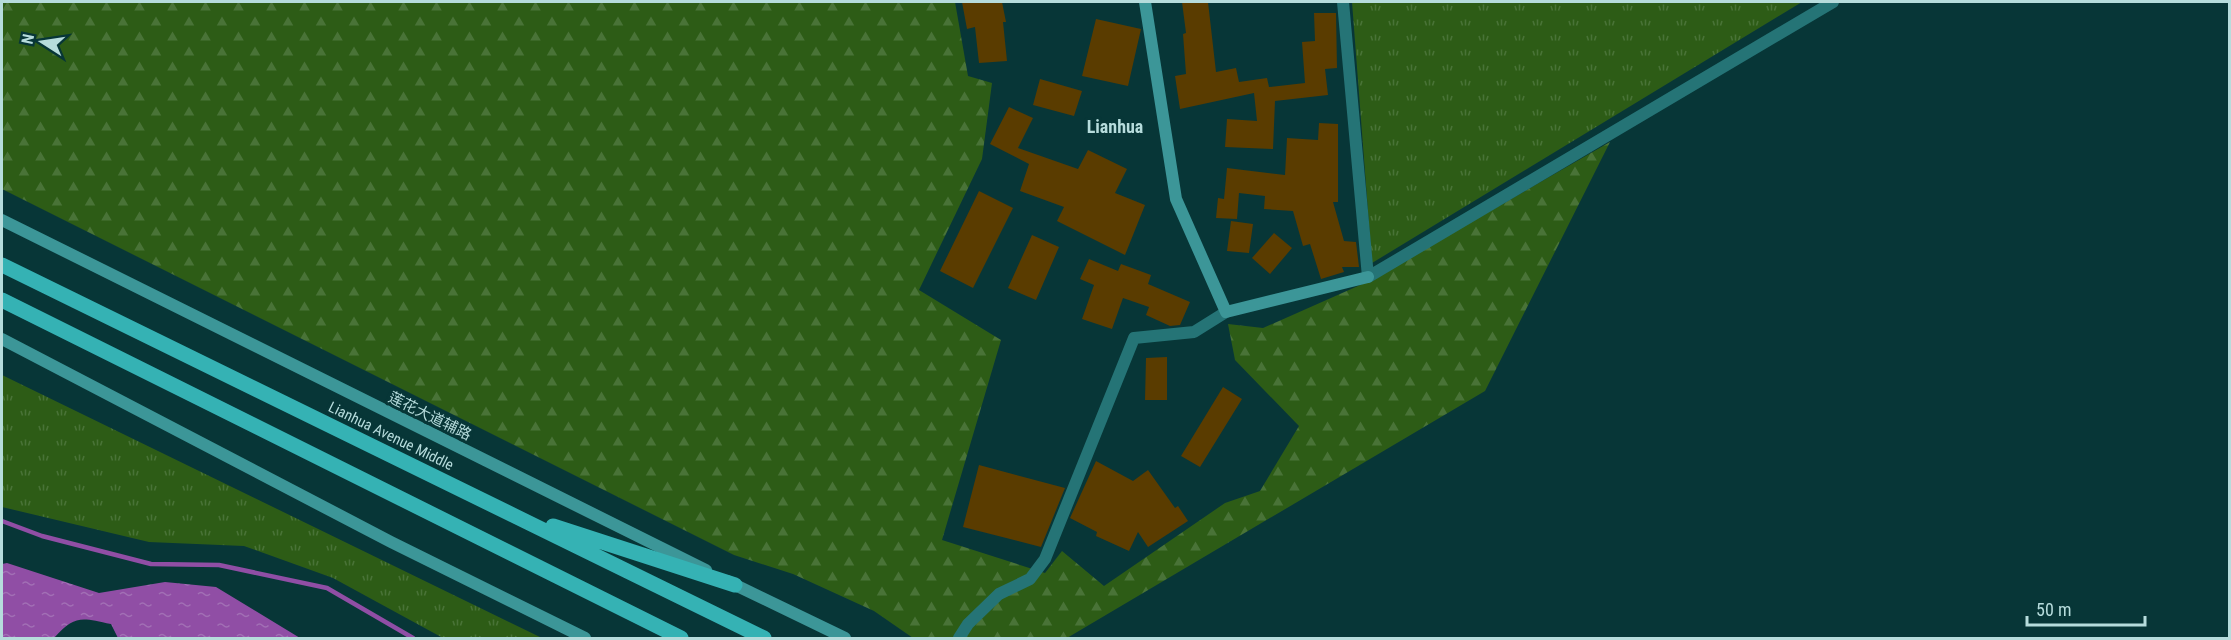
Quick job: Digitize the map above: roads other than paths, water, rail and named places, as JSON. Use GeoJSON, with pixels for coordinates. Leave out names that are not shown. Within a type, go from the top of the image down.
{"type":"FeatureCollection","features":[{"type":"Feature","properties":{"kind":"main road","name":"Lianhua Avenue Middle"},"geometry":{"type":"LineString","coordinates":[[2,265],[764,639]]}},
{"type":"Feature","properties":{"kind":"main road"},"geometry":{"type":"LineString","coordinates":[[2,300],[681,639]]}},
{"type":"Feature","properties":{"kind":"main road"},"geometry":{"type":"LineString","coordinates":[[503,510],[735,585]]}},
{"type":"Feature","properties":{"kind":"street"},"geometry":{"type":"LineString","coordinates":[[1145,2],[1176,199],[1226,312]]}},
{"type":"Feature","properties":{"kind":"street"},"geometry":{"type":"LineString","coordinates":[[1343,2],[1368,277]]}},
{"type":"Feature","properties":{"kind":"street"},"geometry":{"type":"LineString","coordinates":[[959,639],[968,624],[999,594],[1030,579],[1045,559],[1134,338],[1194,333],[1226,312],[1368,277],[1833,2]]}},
{"type":"Feature","properties":{"kind":"street","name":"莲花大道辅路"},"geometry":{"type":"LineString","coordinates":[[2,220],[845,639]]}},
{"type":"Feature","properties":{"kind":"street"},"geometry":{"type":"LineString","coordinates":[[2,339],[391,542],[585,639]]}},
{"type":"Feature","properties":{"kind":"water"},"geometry":{"type":"Polygon","coordinates":[[[7,563],[99,593],[165,582],[216,587],[300,638],[118,638],[111,624],[86,619],[74,621],[54,638],[2,638],[2,564],[7,563]]]}},
{"type":"Feature","properties":{"kind":"waterway"},"geometry":{"type":"LineString","coordinates":[[2,521],[42,536],[151,564],[219,565],[327,588],[413,638]]}},
{"type":"Feature","properties":{"kind":"district","name":"Lianhua"},"geometry":{"type":"Point","coordinates":[1115,127]}}]}
